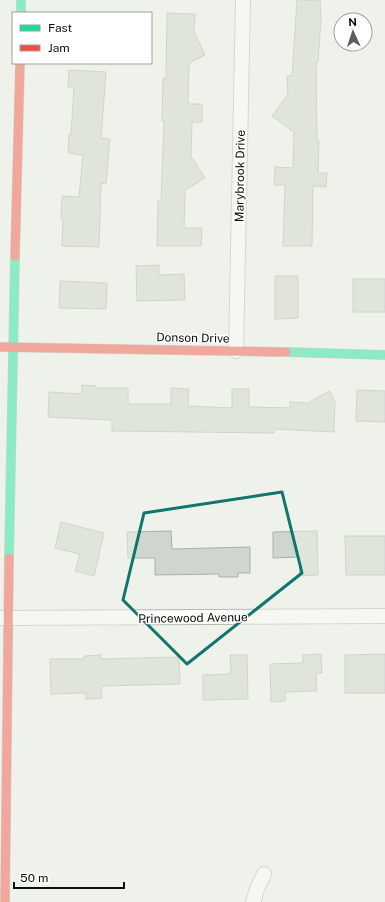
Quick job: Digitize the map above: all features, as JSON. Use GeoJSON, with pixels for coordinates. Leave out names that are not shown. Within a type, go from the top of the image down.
{"type":"FeatureCollection","features":[{"type":"Feature","properties":{"kind":"street"},"geometry":{"type":"LineString","coordinates":[[21,0],[21,12]]}},
{"type":"Feature","properties":{"kind":"street","name":"Marybrook Drive"},"geometry":{"type":"LineString","coordinates":[[236,351],[243,0]]}},
{"type":"Feature","properties":{"kind":"street"},"geometry":{"type":"LineString","coordinates":[[4,902],[5,618],[14,347],[20,64]]}},
{"type":"Feature","properties":{"kind":"street","name":"Donson Drive"},"geometry":{"type":"LineString","coordinates":[[0,348],[236,351],[385,355]]}},
{"type":"Feature","properties":{"kind":"street","name":"Princewood Avenue"},"geometry":{"type":"LineString","coordinates":[[5,618],[385,616]]}},
{"type":"Feature","properties":{"kind":"street"},"geometry":{"type":"LineString","coordinates":[[253,902],[264,874]]}},
{"type":"Feature","properties":{"kind":"highlighted area"},"geometry":{"type":"Polygon","coordinates":[[[282,492],[302,573],[187,664],[123,600],[144,513],[282,492]]]}},
{"type":"Feature","properties":{"kind":"building"},"geometry":{"type":"Polygon","coordinates":[[[297,0],[320,0],[321,19],[318,62],[316,62],[317,140],[319,140],[318,173],[327,173],[326,187],[313,186],[312,246],[283,246],[285,185],[274,185],[275,167],[293,168],[294,132],[272,116],[288,94],[287,76],[292,76],[297,0]]]}},
{"type":"Feature","properties":{"kind":"building"},"geometry":{"type":"Polygon","coordinates":[[[167,13],[195,14],[194,32],[205,55],[189,63],[188,104],[202,104],[202,122],[192,122],[191,156],[205,178],[185,190],[184,228],[202,228],[201,246],[157,246],[158,201],[161,201],[164,121],[162,121],[163,78],[166,78],[167,13]]]}},
{"type":"Feature","properties":{"kind":"building"},"geometry":{"type":"Polygon","coordinates":[[[69,70],[106,72],[101,138],[110,139],[106,184],[101,183],[99,247],[62,246],[62,196],[79,197],[83,155],[68,153],[69,135],[71,135],[74,87],[68,87],[69,70]]]}},
{"type":"Feature","properties":{"kind":"building"},"geometry":{"type":"Polygon","coordinates":[[[159,265],[159,275],[184,274],[185,300],[137,301],[136,266],[159,265]]]}},
{"type":"Feature","properties":{"kind":"building"},"geometry":{"type":"Polygon","coordinates":[[[275,276],[298,276],[298,318],[275,319],[275,276]]]}},
{"type":"Feature","properties":{"kind":"building"},"geometry":{"type":"Polygon","coordinates":[[[353,279],[385,279],[385,312],[353,312],[353,279]]]}},
{"type":"Feature","properties":{"kind":"building"},"geometry":{"type":"Polygon","coordinates":[[[60,281],[107,283],[106,309],[59,308],[60,281]]]}},
{"type":"Feature","properties":{"kind":"building"},"geometry":{"type":"Polygon","coordinates":[[[82,385],[96,386],[96,388],[128,388],[128,404],[171,404],[171,388],[189,389],[188,406],[232,408],[232,389],[249,389],[249,407],[290,408],[290,402],[308,403],[329,391],[335,402],[334,432],[274,429],[274,433],[112,431],[112,420],[48,417],[49,392],[82,394],[82,385]]]}},
{"type":"Feature","properties":{"kind":"building"},"geometry":{"type":"Polygon","coordinates":[[[357,390],[385,391],[385,422],[356,421],[357,390]]]}},
{"type":"Feature","properties":{"kind":"building"},"geometry":{"type":"Polygon","coordinates":[[[61,522],[104,533],[94,576],[75,571],[80,554],[55,548],[61,522]]]}},
{"type":"Feature","properties":{"kind":"building"},"geometry":{"type":"Polygon","coordinates":[[[171,531],[172,549],[250,547],[250,573],[238,573],[238,577],[219,577],[219,574],[155,575],[155,558],[128,558],[127,532],[171,531]]]}},
{"type":"Feature","properties":{"kind":"building"},"geometry":{"type":"Polygon","coordinates":[[[317,531],[318,575],[300,576],[299,557],[273,558],[273,532],[317,531]]]}},
{"type":"Feature","properties":{"kind":"building"},"geometry":{"type":"Polygon","coordinates":[[[345,536],[385,536],[385,575],[346,575],[345,536]]]}},
{"type":"Feature","properties":{"kind":"building"},"geometry":{"type":"Polygon","coordinates":[[[321,654],[322,673],[316,673],[317,691],[285,692],[285,701],[271,702],[270,664],[303,663],[303,655],[321,654]]]}},
{"type":"Feature","properties":{"kind":"building"},"geometry":{"type":"Polygon","coordinates":[[[385,654],[385,693],[345,693],[345,655],[385,654]]]}},
{"type":"Feature","properties":{"kind":"building"},"geometry":{"type":"Polygon","coordinates":[[[101,655],[101,659],[179,657],[180,684],[101,686],[102,698],[86,699],[86,693],[51,694],[50,659],[84,659],[84,656],[101,655]]]}},
{"type":"Feature","properties":{"kind":"building"},"geometry":{"type":"Polygon","coordinates":[[[230,655],[247,655],[248,699],[203,700],[203,675],[231,674],[230,655]]]}},
{"type":"Feature","properties":{"kind":"traffic: fast"},"geometry":{"type":"LineString","coordinates":[[21,0],[21,12]]}},
{"type":"Feature","properties":{"kind":"traffic: fast"},"geometry":{"type":"LineString","coordinates":[[9,558],[15,256]]}},
{"type":"Feature","properties":{"kind":"traffic: fast"},"geometry":{"type":"LineString","coordinates":[[286,352],[385,355]]}},
{"type":"Feature","properties":{"kind":"traffic: jam"},"geometry":{"type":"LineString","coordinates":[[15,256],[20,64]]}},
{"type":"Feature","properties":{"kind":"traffic: jam"},"geometry":{"type":"LineString","coordinates":[[0,347],[286,352]]}},
{"type":"Feature","properties":{"kind":"traffic: jam"},"geometry":{"type":"LineString","coordinates":[[5,902],[9,558]]}}]}
